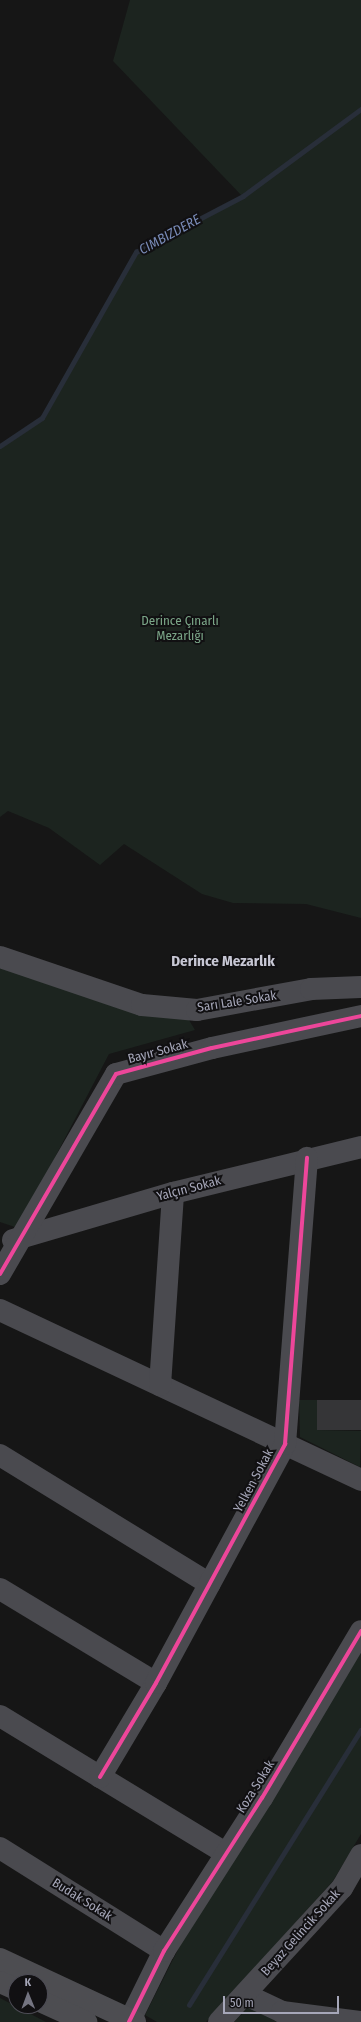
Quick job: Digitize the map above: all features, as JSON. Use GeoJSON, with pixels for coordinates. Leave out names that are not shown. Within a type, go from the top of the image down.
{"type":"FeatureCollection","features":[{"type":"Feature","properties":{"kind":"main road"},"geometry":{"type":"LineString","coordinates":[[0,1959],[131,2021]]}},
{"type":"Feature","properties":{"kind":"main road"},"geometry":{"type":"LineString","coordinates":[[48,2005],[86,2022]]}},
{"type":"Feature","properties":{"kind":"street","name":"Sarı Lale Sokak"},"geometry":{"type":"LineString","coordinates":[[0,957],[142,1005],[197,1010],[311,989],[361,986]]}},
{"type":"Feature","properties":{"kind":"street","name":"Bayır Sokak"},"geometry":{"type":"LineString","coordinates":[[0,1274],[6,1237],[116,1074],[212,1048],[361,1016]]}},
{"type":"Feature","properties":{"kind":"street","name":"Yalçın Sokak"},"geometry":{"type":"LineString","coordinates":[[6,1237],[307,1158],[361,1147]]}},
{"type":"Feature","properties":{"kind":"street","name":"Yelken Sokak"},"geometry":{"type":"LineString","coordinates":[[100,1777],[156,1683],[285,1444],[307,1158]]}},
{"type":"Feature","properties":{"kind":"street"},"geometry":{"type":"LineString","coordinates":[[160,1385],[173,1193]]}},
{"type":"Feature","properties":{"kind":"street"},"geometry":{"type":"LineString","coordinates":[[0,1310],[361,1480]]}},
{"type":"Feature","properties":{"kind":"street"},"geometry":{"type":"LineString","coordinates":[[0,1455],[210,1584]]}},
{"type":"Feature","properties":{"kind":"street"},"geometry":{"type":"LineString","coordinates":[[0,1589],[156,1683]]}},
{"type":"Feature","properties":{"kind":"street","name":"Koza Sokak"},"geometry":{"type":"LineString","coordinates":[[131,2021],[164,1952],[225,1853],[262,1798],[361,1631]]}},
{"type":"Feature","properties":{"kind":"street"},"geometry":{"type":"LineString","coordinates":[[0,1716],[225,1853]]}},
{"type":"Feature","properties":{"kind":"street","name":"Budak Sokak"},"geometry":{"type":"LineString","coordinates":[[0,1848],[164,1952]]}},
{"type":"Feature","properties":{"kind":"street","name":"Beyaz Gelincik Sokak"},"geometry":{"type":"LineString","coordinates":[[219,2022],[351,1890],[361,1855]]}},
{"type":"Feature","properties":{"kind":"street"},"geometry":{"type":"LineString","coordinates":[[246,1995],[282,2012],[361,2022]]}},
{"type":"Feature","properties":{"kind":"green space","name":"Derince Çınarlı Mezarlığı"},"geometry":{"type":"Polygon","coordinates":[[[130,0],[361,0],[361,918],[306,904],[233,903],[202,894],[124,844],[100,865],[49,828],[8,811],[0,817],[0,447],[42,418],[136,252],[242,196],[113,61],[130,0]]]}},
{"type":"Feature","properties":{"kind":"green space"},"geometry":{"type":"Polygon","coordinates":[[[0,967],[186,1015],[195,1030],[109,1054],[18,1228],[0,1222],[0,967]]]}},
{"type":"Feature","properties":{"kind":"green space"},"geometry":{"type":"Polygon","coordinates":[[[299,1400],[317,1400],[317,1430],[361,1431],[360,1467],[300,1437],[299,1400]]]}},
{"type":"Feature","properties":{"kind":"green space"},"geometry":{"type":"Polygon","coordinates":[[[361,1647],[361,1834],[333,1881],[206,2022],[157,2022],[145,2015],[195,1916],[361,1647]]]}},
{"type":"Feature","properties":{"kind":"green space"},"geometry":{"type":"Polygon","coordinates":[[[0,1998],[8,2002],[8,2014],[31,2014],[46,2022],[0,2022],[0,1998]]]}},
{"type":"Feature","properties":{"kind":"green space"},"geometry":{"type":"Polygon","coordinates":[[[252,2003],[303,2022],[234,2022],[252,2003]]]}},
{"type":"Feature","properties":{"kind":"building"},"geometry":{"type":"Polygon","coordinates":[[[317,1400],[361,1400],[361,1430],[317,1430],[317,1400]]]}},
{"type":"Feature","properties":{"kind":"waterway","name":"CIMBIZDERE"},"geometry":{"type":"LineString","coordinates":[[0,446],[42,418],[136,252],[243,196],[361,109]]}},
{"type":"Feature","properties":{"kind":"waterway"},"geometry":{"type":"LineString","coordinates":[[189,2005],[361,1730]]}},
{"type":"Feature","properties":{"kind":"cycle path"},"geometry":{"type":"LineString","coordinates":[[0,1274],[116,1074],[212,1048],[361,1016]]}},
{"type":"Feature","properties":{"kind":"cycle path"},"geometry":{"type":"LineString","coordinates":[[100,1777],[156,1683],[285,1444],[307,1158]]}},
{"type":"Feature","properties":{"kind":"cycle path"},"geometry":{"type":"LineString","coordinates":[[129,2022],[164,1951],[262,1798],[361,1631]]}},
{"type":"Feature","properties":{"kind":"district","name":"Derince Mezarlık"},"geometry":{"type":"Point","coordinates":[223,962]}}]}
